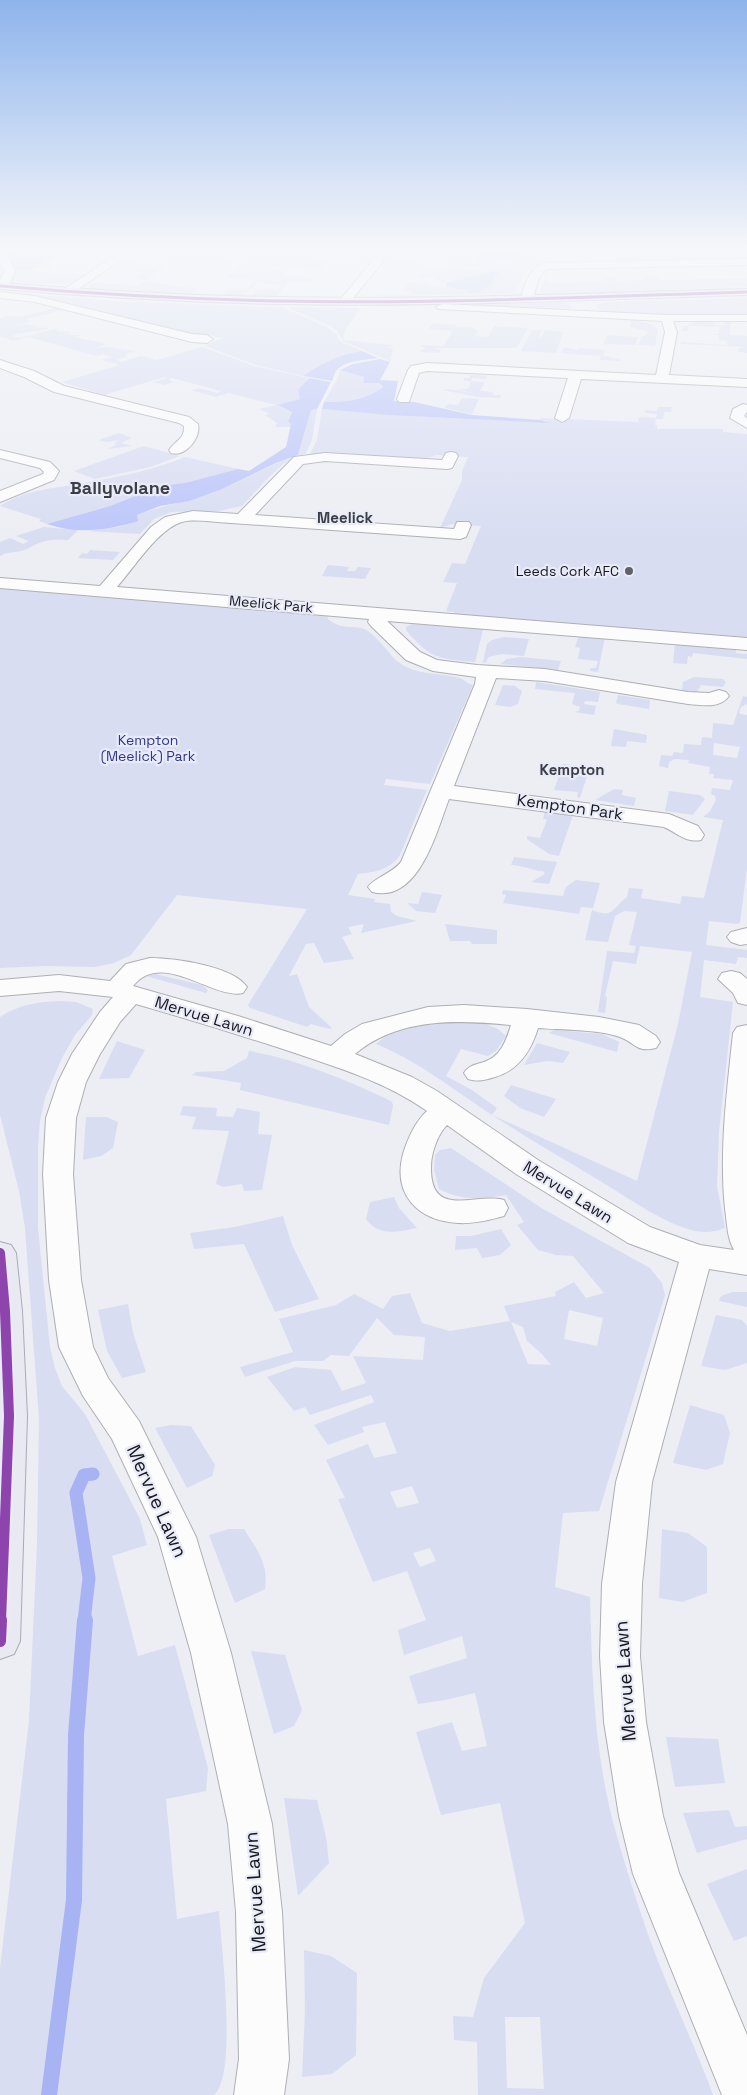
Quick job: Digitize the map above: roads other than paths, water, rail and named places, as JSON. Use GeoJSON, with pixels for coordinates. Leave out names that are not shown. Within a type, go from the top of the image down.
{"type":"FeatureCollection","features":[{"type":"Feature","properties":{"kind":"main road"},"geometry":{"type":"LineString","coordinates":[[0,1254],[9,1400],[3,1484],[0,1641]]}},
{"type":"Feature","properties":{"kind":"street"},"geometry":{"type":"LineString","coordinates":[[662,379],[669,345]]}},
{"type":"Feature","properties":{"kind":"street"},"geometry":{"type":"LineString","coordinates":[[0,364],[29,374],[59,389],[184,420],[191,424],[192,433],[185,443],[176,450]]}},
{"type":"Feature","properties":{"kind":"street"},"geometry":{"type":"LineString","coordinates":[[404,400],[413,372],[421,368],[439,367],[747,383]]}},
{"type":"Feature","properties":{"kind":"street"},"geometry":{"type":"LineString","coordinates":[[562,418],[576,374]]}},
{"type":"Feature","properties":{"kind":"street"},"geometry":{"type":"LineString","coordinates":[[743,408],[738,412],[737,418],[747,424]]}},
{"type":"Feature","properties":{"kind":"street"},"geometry":{"type":"LineString","coordinates":[[0,454],[44,465],[52,470],[49,477],[0,497]]}},
{"type":"Feature","properties":{"kind":"street"},"geometry":{"type":"LineString","coordinates":[[242,519],[299,460],[325,457],[447,465],[451,456]]}},
{"type":"Feature","properties":{"kind":"street"},"geometry":{"type":"LineString","coordinates":[[105,591],[157,530],[173,518],[192,516],[460,534],[463,525]]}},
{"type":"Feature","properties":{"kind":"street","name":"Meelick Park"},"geometry":{"type":"LineString","coordinates":[[0,583],[747,644]]}},
{"type":"Feature","properties":{"kind":"street"},"geometry":{"type":"LineString","coordinates":[[381,613],[377,622],[413,656],[421,661],[448,668],[545,676],[688,698],[712,699],[720,696]]}},
{"type":"Feature","properties":{"kind":"street"},"geometry":{"type":"LineString","coordinates":[[380,887],[392,883],[403,876],[412,863],[485,684],[487,672]]}},
{"type":"Feature","properties":{"kind":"street","name":"Kempton Park"},"geometry":{"type":"LineString","coordinates":[[442,791],[669,821],[690,831],[693,835]]}},
{"type":"Feature","properties":{"kind":"street","name":"Mervue Lawn"},"geometry":{"type":"LineString","coordinates":[[234,987],[205,974],[165,966],[138,968],[131,973],[109,1018],[86,1054],[72,1082],[61,1118],[58,1174],[65,1280],[76,1346],[95,1386],[126,1431],[177,1537],[211,1653],[250,1824],[259,1912],[264,2049],[259,2095]]}},
{"type":"Feature","properties":{"kind":"street","name":"Mervue Lawn"},"geometry":{"type":"LineString","coordinates":[[0,988],[59,983],[90,985],[123,992],[336,1056],[366,1067],[402,1082],[427,1097],[527,1167],[620,1225],[660,1244],[697,1256],[747,1263]]}},
{"type":"Feature","properties":{"kind":"street"},"geometry":{"type":"LineString","coordinates":[[336,1056],[355,1040],[372,1030],[428,1015],[464,1013],[527,1017],[600,1025],[629,1031],[646,1042]]}},
{"type":"Feature","properties":{"kind":"street"},"geometry":{"type":"LineString","coordinates":[[478,1073],[502,1065],[514,1052],[524,1030],[527,1017]]}},
{"type":"Feature","properties":{"kind":"street"},"geometry":{"type":"LineString","coordinates":[[747,1033],[738,1159],[747,1245]]}},
{"type":"Feature","properties":{"kind":"street"},"geometry":{"type":"LineString","coordinates":[[446,1112],[438,1116],[430,1125],[418,1151],[415,1164],[415,1185],[421,1198],[432,1207],[448,1212],[468,1213],[493,1208]]}},
{"type":"Feature","properties":{"kind":"street","name":"Mervue Lawn"},"geometry":{"type":"LineString","coordinates":[[697,1256],[634,1482],[622,1584],[620,1656],[625,1722],[641,1816],[656,1874],[747,2095]]}},
{"type":"Feature","properties":{"kind":"waterway"},"geometry":{"type":"LineString","coordinates":[[84,1621],[89,1578],[76,1493],[84,1475],[93,1474]]}},
{"type":"Feature","properties":{"kind":"waterway"},"geometry":{"type":"LineString","coordinates":[[49,2095],[74,1900],[76,1735],[85,1620]]}},
{"type":"Feature","properties":{"kind":"place","name":"Leeds Cork AFC"},"geometry":{"type":"Point","coordinates":[629,571]}},
{"type":"Feature","properties":{"kind":"district","name":"Ballyvolane"},"geometry":{"type":"Point","coordinates":[120,487]}},
{"type":"Feature","properties":{"kind":"district","name":"Meelick"},"geometry":{"type":"Point","coordinates":[345,517]}},
{"type":"Feature","properties":{"kind":"district","name":"Kempton"},"geometry":{"type":"Point","coordinates":[572,769]}},
{"type":"Feature","properties":{"kind":"park label","name":"Kempton (Meelick) Park"},"geometry":{"type":"Point","coordinates":[148,748]}}]}
